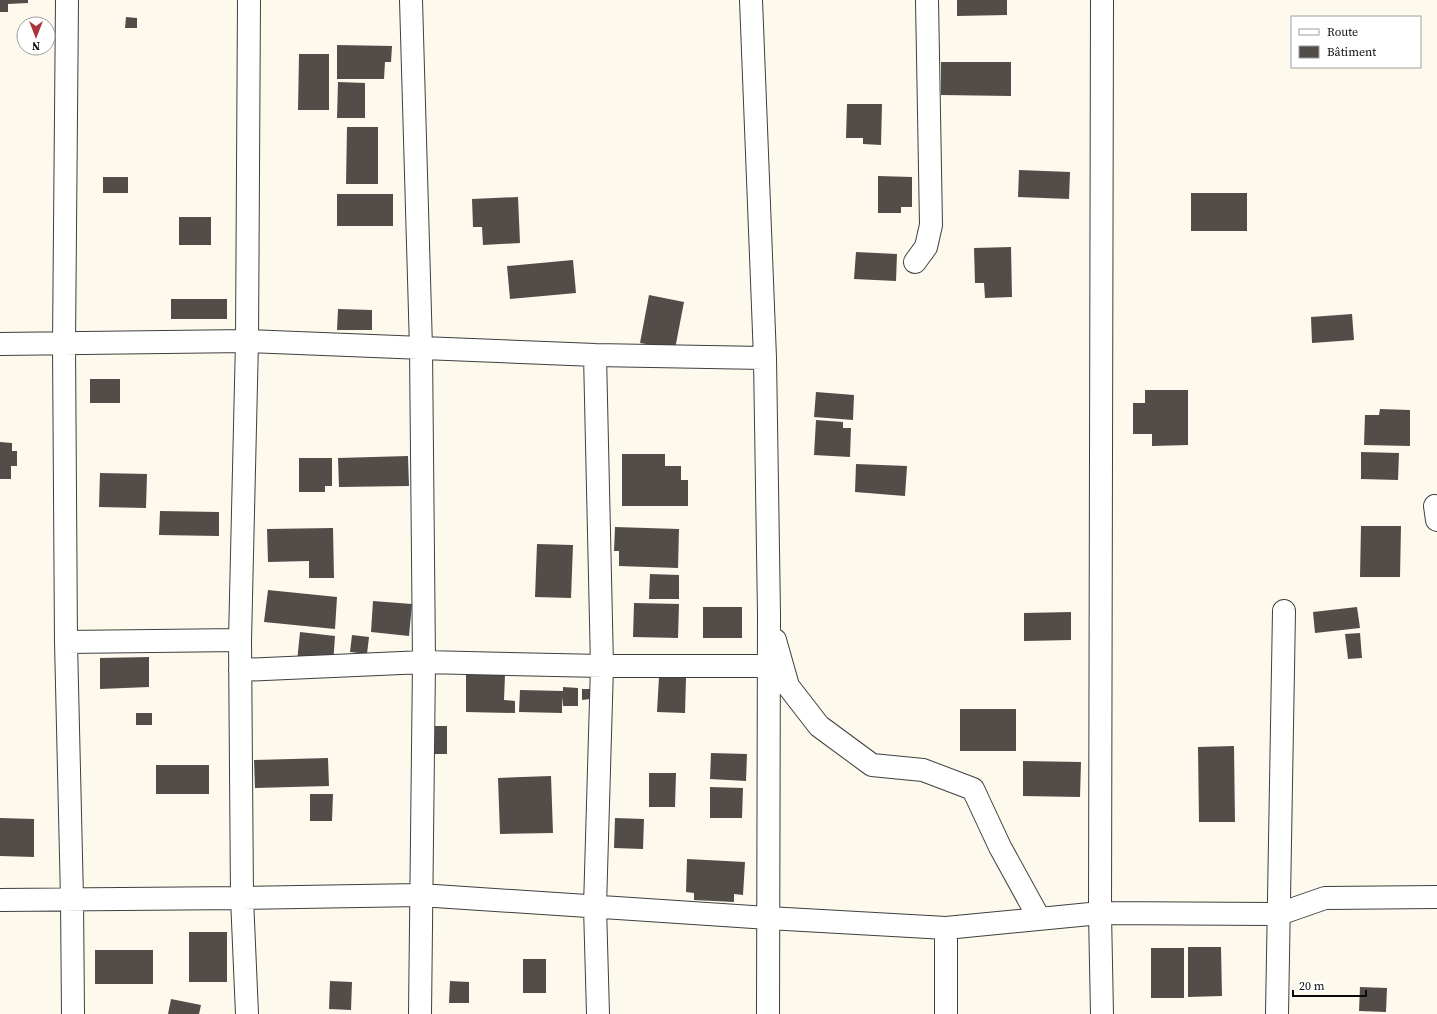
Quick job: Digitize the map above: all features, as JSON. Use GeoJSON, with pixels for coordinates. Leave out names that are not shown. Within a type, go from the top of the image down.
{"type":"FeatureCollection","features":[{"type":"Feature","properties":{"kind":"street"},"geometry":{"type":"LineString","coordinates":[[68,0],[64,344],[66,642],[73,1014]]}},
{"type":"Feature","properties":{"kind":"street"},"geometry":{"type":"LineString","coordinates":[[247,1014],[242,898],[240,640],[246,341],[249,0]]}},
{"type":"Feature","properties":{"kind":"street"},"geometry":{"type":"LineString","coordinates":[[411,0],[420,348],[424,662],[420,895],[420,1014]]}},
{"type":"Feature","properties":{"kind":"street"},"geometry":{"type":"LineString","coordinates":[[751,0],[765,358],[769,614],[768,1014]]}},
{"type":"Feature","properties":{"kind":"street"},"geometry":{"type":"LineString","coordinates":[[916,262],[926,247],[931,225],[927,0]]}},
{"type":"Feature","properties":{"kind":"street"},"geometry":{"type":"LineString","coordinates":[[1102,0],[1100,913],[1102,1014]]}},
{"type":"Feature","properties":{"kind":"street"},"geometry":{"type":"LineString","coordinates":[[0,344],[246,341],[595,354],[765,358]]}},
{"type":"Feature","properties":{"kind":"street"},"geometry":{"type":"LineString","coordinates":[[595,354],[602,666],[595,907],[598,1014]]}},
{"type":"Feature","properties":{"kind":"street"},"geometry":{"type":"LineString","coordinates":[[1277,1014],[1284,611]]}},
{"type":"Feature","properties":{"kind":"street"},"geometry":{"type":"LineString","coordinates":[[769,614],[788,686],[818,726],[872,765],[923,770],[974,789],[1000,848],[1039,918]]}},
{"type":"Feature","properties":{"kind":"street"},"geometry":{"type":"LineString","coordinates":[[66,642],[240,640]]}},
{"type":"Feature","properties":{"kind":"street"},"geometry":{"type":"LineString","coordinates":[[240,670],[424,662],[602,666],[768,666]]}},
{"type":"Feature","properties":{"kind":"street"},"geometry":{"type":"LineString","coordinates":[[0,900],[420,895],[946,928],[1100,913],[1279,914],[1325,898],[1437,897]]}},
{"type":"Feature","properties":{"kind":"street"},"geometry":{"type":"LineString","coordinates":[[946,928],[946,1014]]}},
{"type":"Feature","properties":{"kind":"building"},"geometry":{"type":"Polygon","coordinates":[[[0,0],[28,0],[28,3],[8,4],[8,12],[0,12],[0,0]]]}},
{"type":"Feature","properties":{"kind":"building"},"geometry":{"type":"Polygon","coordinates":[[[957,0],[1007,0],[1007,15],[957,16],[957,0]]]}},
{"type":"Feature","properties":{"kind":"building"},"geometry":{"type":"Polygon","coordinates":[[[126,17],[137,18],[137,28],[125,28],[126,17]]]}},
{"type":"Feature","properties":{"kind":"building"},"geometry":{"type":"Polygon","coordinates":[[[337,45],[392,46],[391,62],[385,62],[384,79],[337,79],[337,45]]]}},
{"type":"Feature","properties":{"kind":"building"},"geometry":{"type":"Polygon","coordinates":[[[299,54],[329,54],[329,110],[298,110],[299,54]]]}},
{"type":"Feature","properties":{"kind":"building"},"geometry":{"type":"Polygon","coordinates":[[[941,62],[1011,62],[1011,96],[941,95],[941,62]]]}},
{"type":"Feature","properties":{"kind":"building"},"geometry":{"type":"Polygon","coordinates":[[[338,82],[365,83],[365,118],[337,118],[338,82]]]}},
{"type":"Feature","properties":{"kind":"building"},"geometry":{"type":"Polygon","coordinates":[[[847,104],[882,104],[881,145],[863,144],[863,138],[846,138],[847,104]]]}},
{"type":"Feature","properties":{"kind":"building"},"geometry":{"type":"Polygon","coordinates":[[[347,127],[378,127],[378,184],[346,184],[347,127]]]}},
{"type":"Feature","properties":{"kind":"building"},"geometry":{"type":"Polygon","coordinates":[[[1019,170],[1070,172],[1069,199],[1018,197],[1019,170]]]}},
{"type":"Feature","properties":{"kind":"building"},"geometry":{"type":"Polygon","coordinates":[[[878,176],[912,177],[912,207],[901,207],[901,213],[878,213],[878,176]]]}},
{"type":"Feature","properties":{"kind":"building"},"geometry":{"type":"Polygon","coordinates":[[[103,177],[128,177],[128,193],[103,193],[103,177]]]}},
{"type":"Feature","properties":{"kind":"building"},"geometry":{"type":"Polygon","coordinates":[[[1191,193],[1247,193],[1247,231],[1191,231],[1191,193]]]}},
{"type":"Feature","properties":{"kind":"building"},"geometry":{"type":"Polygon","coordinates":[[[337,194],[393,194],[393,226],[337,226],[337,194]]]}},
{"type":"Feature","properties":{"kind":"building"},"geometry":{"type":"Polygon","coordinates":[[[518,197],[520,243],[483,245],[482,227],[473,227],[472,199],[518,197]]]}},
{"type":"Feature","properties":{"kind":"building"},"geometry":{"type":"Polygon","coordinates":[[[179,217],[211,217],[211,245],[179,245],[179,217]]]}},
{"type":"Feature","properties":{"kind":"building"},"geometry":{"type":"Polygon","coordinates":[[[1011,247],[1012,297],[985,298],[984,283],[975,283],[974,248],[1011,247]]]}},
{"type":"Feature","properties":{"kind":"building"},"geometry":{"type":"Polygon","coordinates":[[[856,252],[897,254],[896,281],[854,279],[856,252]]]}},
{"type":"Feature","properties":{"kind":"building"},"geometry":{"type":"Polygon","coordinates":[[[573,260],[576,293],[510,299],[507,266],[573,260]]]}},
{"type":"Feature","properties":{"kind":"building"},"geometry":{"type":"Polygon","coordinates":[[[649,295],[684,302],[675,349],[640,343],[649,295]]]}},
{"type":"Feature","properties":{"kind":"building"},"geometry":{"type":"Polygon","coordinates":[[[171,299],[227,299],[227,319],[171,319],[171,299]]]}},
{"type":"Feature","properties":{"kind":"building"},"geometry":{"type":"Polygon","coordinates":[[[338,309],[372,310],[372,330],[337,330],[338,309]]]}},
{"type":"Feature","properties":{"kind":"building"},"geometry":{"type":"Polygon","coordinates":[[[1352,314],[1354,340],[1312,343],[1311,317],[1352,314]]]}},
{"type":"Feature","properties":{"kind":"building"},"geometry":{"type":"Polygon","coordinates":[[[90,379],[120,379],[120,403],[90,403],[90,379]]]}},
{"type":"Feature","properties":{"kind":"building"},"geometry":{"type":"Polygon","coordinates":[[[1145,390],[1188,390],[1188,445],[1152,446],[1152,434],[1133,434],[1133,403],[1145,403],[1145,390]]]}},
{"type":"Feature","properties":{"kind":"building"},"geometry":{"type":"Polygon","coordinates":[[[816,392],[854,395],[853,420],[814,417],[816,392]]]}},
{"type":"Feature","properties":{"kind":"building"},"geometry":{"type":"Polygon","coordinates":[[[1380,409],[1410,410],[1410,446],[1364,445],[1365,415],[1379,415],[1380,409]]]}},
{"type":"Feature","properties":{"kind":"building"},"geometry":{"type":"Polygon","coordinates":[[[816,420],[843,422],[843,428],[851,428],[850,457],[814,455],[816,420]]]}},
{"type":"Feature","properties":{"kind":"building"},"geometry":{"type":"Polygon","coordinates":[[[0,442],[12,443],[12,451],[17,451],[17,466],[11,466],[11,479],[0,479],[0,442]]]}},
{"type":"Feature","properties":{"kind":"building"},"geometry":{"type":"Polygon","coordinates":[[[1361,452],[1399,453],[1398,480],[1361,479],[1361,452]]]}},
{"type":"Feature","properties":{"kind":"building"},"geometry":{"type":"Polygon","coordinates":[[[622,454],[665,454],[665,466],[681,466],[681,480],[688,480],[688,506],[622,506],[622,454]]]}},
{"type":"Feature","properties":{"kind":"building"},"geometry":{"type":"Polygon","coordinates":[[[408,456],[409,486],[339,487],[338,458],[408,456]]]}},
{"type":"Feature","properties":{"kind":"building"},"geometry":{"type":"Polygon","coordinates":[[[299,458],[332,458],[332,486],[325,486],[325,492],[299,492],[299,458]]]}},
{"type":"Feature","properties":{"kind":"building"},"geometry":{"type":"Polygon","coordinates":[[[856,464],[907,466],[905,496],[855,492],[856,464]]]}},
{"type":"Feature","properties":{"kind":"building"},"geometry":{"type":"Polygon","coordinates":[[[100,473],[147,474],[146,508],[99,507],[100,473]]]}},
{"type":"Feature","properties":{"kind":"building"},"geometry":{"type":"Polygon","coordinates":[[[160,511],[219,512],[219,536],[159,535],[160,511]]]}},
{"type":"Feature","properties":{"kind":"building"},"geometry":{"type":"Polygon","coordinates":[[[1361,526],[1401,526],[1400,577],[1360,577],[1361,526]]]}},
{"type":"Feature","properties":{"kind":"building"},"geometry":{"type":"Polygon","coordinates":[[[615,527],[679,529],[678,568],[619,566],[619,551],[614,551],[615,527]]]}},
{"type":"Feature","properties":{"kind":"building"},"geometry":{"type":"Polygon","coordinates":[[[333,528],[334,578],[309,578],[309,561],[268,562],[267,529],[333,528]]]}},
{"type":"Feature","properties":{"kind":"building"},"geometry":{"type":"Polygon","coordinates":[[[537,544],[573,545],[571,598],[535,597],[537,544]]]}},
{"type":"Feature","properties":{"kind":"building"},"geometry":{"type":"Polygon","coordinates":[[[650,574],[679,575],[679,599],[649,599],[650,574]]]}},
{"type":"Feature","properties":{"kind":"building"},"geometry":{"type":"Polygon","coordinates":[[[268,590],[337,597],[335,629],[264,622],[268,590]]]}},
{"type":"Feature","properties":{"kind":"building"},"geometry":{"type":"Polygon","coordinates":[[[373,601],[412,604],[409,636],[371,632],[373,601]]]}},
{"type":"Feature","properties":{"kind":"building"},"geometry":{"type":"Polygon","coordinates":[[[634,603],[679,604],[678,638],[633,637],[634,603]]]}},
{"type":"Feature","properties":{"kind":"building"},"geometry":{"type":"Polygon","coordinates":[[[703,607],[742,607],[742,638],[703,638],[703,607]]]}},
{"type":"Feature","properties":{"kind":"building"},"geometry":{"type":"Polygon","coordinates":[[[1357,607],[1360,628],[1315,633],[1313,612],[1357,607]]]}},
{"type":"Feature","properties":{"kind":"building"},"geometry":{"type":"Polygon","coordinates":[[[1071,612],[1071,640],[1024,641],[1024,613],[1071,612]]]}},
{"type":"Feature","properties":{"kind":"building"},"geometry":{"type":"Polygon","coordinates":[[[300,632],[335,636],[333,665],[297,662],[300,632]]]}},
{"type":"Feature","properties":{"kind":"building"},"geometry":{"type":"Polygon","coordinates":[[[1360,633],[1362,658],[1348,659],[1345,634],[1360,633]]]}},
{"type":"Feature","properties":{"kind":"building"},"geometry":{"type":"Polygon","coordinates":[[[352,635],[369,637],[367,654],[350,652],[352,635]]]}},
{"type":"Feature","properties":{"kind":"building"},"geometry":{"type":"Polygon","coordinates":[[[149,657],[149,687],[100,689],[100,658],[149,657]]]}},
{"type":"Feature","properties":{"kind":"building"},"geometry":{"type":"Polygon","coordinates":[[[466,675],[505,675],[504,700],[515,701],[515,713],[466,712],[466,675]]]}},
{"type":"Feature","properties":{"kind":"building"},"geometry":{"type":"Polygon","coordinates":[[[659,677],[686,678],[685,713],[657,712],[659,677]]]}},
{"type":"Feature","properties":{"kind":"building"},"geometry":{"type":"Polygon","coordinates":[[[563,687],[578,688],[578,706],[563,706],[562,697],[562,713],[519,712],[520,690],[563,691],[563,687]]]}},
{"type":"Feature","properties":{"kind":"building"},"geometry":{"type":"Polygon","coordinates":[[[582,689],[590,689],[590,699],[582,700],[582,689]]]}},
{"type":"Feature","properties":{"kind":"building"},"geometry":{"type":"Polygon","coordinates":[[[960,709],[1016,709],[1016,751],[960,751],[960,709]]]}},
{"type":"Feature","properties":{"kind":"building"},"geometry":{"type":"Polygon","coordinates":[[[136,713],[152,713],[152,725],[136,725],[136,713]]]}},
{"type":"Feature","properties":{"kind":"building"},"geometry":{"type":"Polygon","coordinates":[[[433,726],[447,726],[447,754],[433,754],[433,726]]]}},
{"type":"Feature","properties":{"kind":"building"},"geometry":{"type":"Polygon","coordinates":[[[1234,746],[1235,822],[1199,822],[1198,747],[1234,746]]]}},
{"type":"Feature","properties":{"kind":"building"},"geometry":{"type":"Polygon","coordinates":[[[711,753],[747,754],[746,781],[710,779],[711,753]]]}},
{"type":"Feature","properties":{"kind":"building"},"geometry":{"type":"Polygon","coordinates":[[[328,758],[329,786],[255,788],[254,760],[328,758]]]}},
{"type":"Feature","properties":{"kind":"building"},"geometry":{"type":"Polygon","coordinates":[[[1023,761],[1081,762],[1080,797],[1023,796],[1023,761]]]}},
{"type":"Feature","properties":{"kind":"building"},"geometry":{"type":"Polygon","coordinates":[[[156,765],[209,765],[209,794],[156,794],[156,765]]]}},
{"type":"Feature","properties":{"kind":"building"},"geometry":{"type":"Polygon","coordinates":[[[649,773],[676,773],[675,807],[649,807],[649,773]]]}},
{"type":"Feature","properties":{"kind":"building"},"geometry":{"type":"Polygon","coordinates":[[[551,776],[553,833],[500,834],[498,778],[551,776]]]}},
{"type":"Feature","properties":{"kind":"building"},"geometry":{"type":"Polygon","coordinates":[[[710,787],[743,788],[742,818],[710,818],[710,787]]]}},
{"type":"Feature","properties":{"kind":"building"},"geometry":{"type":"Polygon","coordinates":[[[310,794],[333,794],[332,821],[310,821],[310,794]]]}},
{"type":"Feature","properties":{"kind":"building"},"geometry":{"type":"Polygon","coordinates":[[[0,818],[34,819],[34,857],[0,856],[0,818]]]}},
{"type":"Feature","properties":{"kind":"building"},"geometry":{"type":"Polygon","coordinates":[[[615,818],[644,819],[643,849],[614,848],[615,818]]]}},
{"type":"Feature","properties":{"kind":"building"},"geometry":{"type":"Polygon","coordinates":[[[687,859],[745,862],[743,895],[734,894],[734,902],[694,900],[694,893],[686,892],[687,859]]]}},
{"type":"Feature","properties":{"kind":"building"},"geometry":{"type":"Polygon","coordinates":[[[189,932],[227,932],[227,982],[189,982],[189,932]]]}},
{"type":"Feature","properties":{"kind":"building"},"geometry":{"type":"Polygon","coordinates":[[[1188,947],[1221,947],[1222,996],[1188,997],[1188,947]]]}},
{"type":"Feature","properties":{"kind":"building"},"geometry":{"type":"Polygon","coordinates":[[[1151,948],[1184,948],[1184,998],[1151,998],[1151,948]]]}},
{"type":"Feature","properties":{"kind":"building"},"geometry":{"type":"Polygon","coordinates":[[[95,950],[153,950],[153,984],[95,984],[95,950]]]}},
{"type":"Feature","properties":{"kind":"building"},"geometry":{"type":"Polygon","coordinates":[[[523,959],[546,959],[546,993],[523,993],[523,959]]]}},
{"type":"Feature","properties":{"kind":"building"},"geometry":{"type":"Polygon","coordinates":[[[330,981],[352,982],[351,1010],[329,1009],[330,981]]]}},
{"type":"Feature","properties":{"kind":"building"},"geometry":{"type":"Polygon","coordinates":[[[450,981],[469,982],[469,1003],[449,1003],[450,981]]]}},
{"type":"Feature","properties":{"kind":"building"},"geometry":{"type":"Polygon","coordinates":[[[1360,987],[1387,988],[1386,1012],[1359,1011],[1360,987]]]}},
{"type":"Feature","properties":{"kind":"building"},"geometry":{"type":"Polygon","coordinates":[[[171,999],[201,1005],[199,1014],[168,1014],[171,999]]]}}]}
